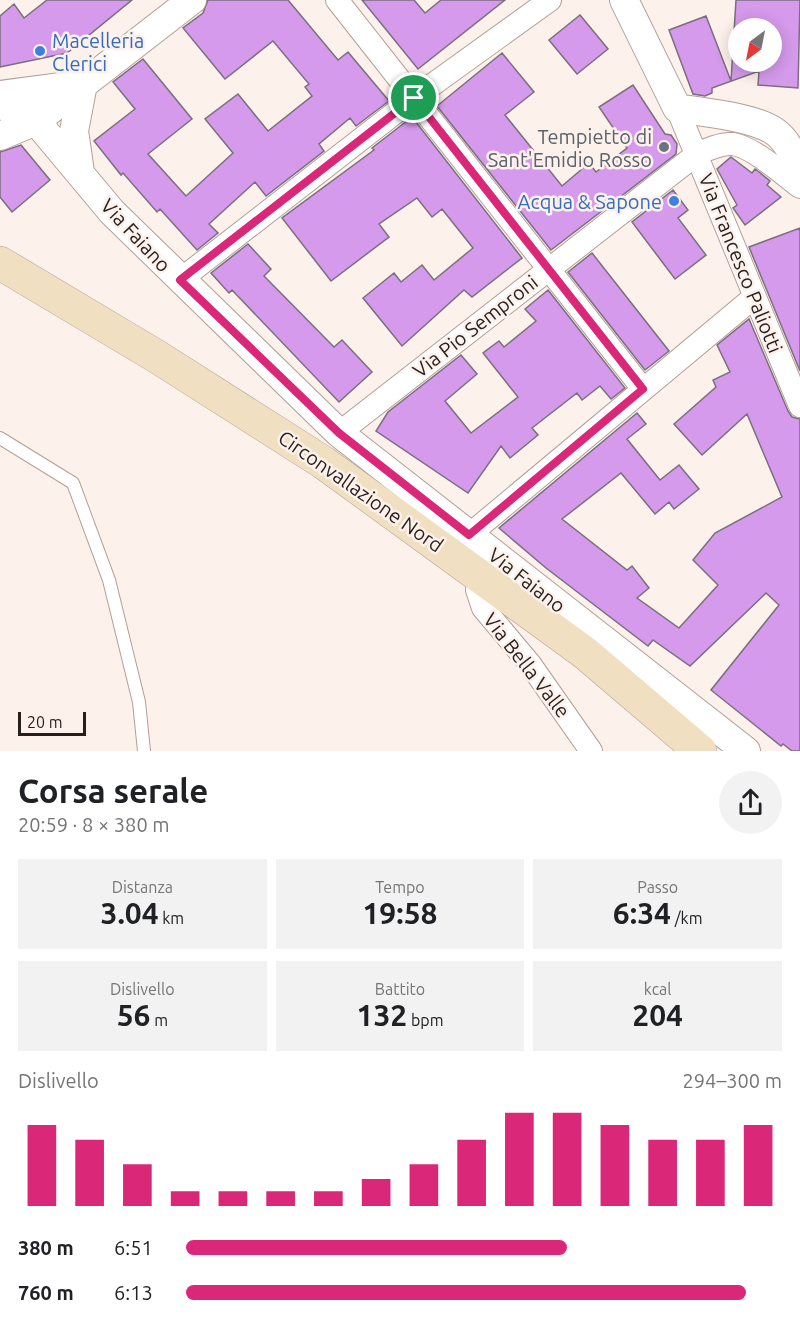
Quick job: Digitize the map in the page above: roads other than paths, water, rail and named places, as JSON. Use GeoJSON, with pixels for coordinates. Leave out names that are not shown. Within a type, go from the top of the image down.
{"type":"FeatureCollection","features":[{"type":"Feature","properties":{"kind":"main road","name":"Circonvallazione Nord"},"geometry":{"type":"LineString","coordinates":[[0,263],[156,356],[324,463],[481,575],[585,654],[700,751]]}},
{"type":"Feature","properties":{"kind":"street"},"geometry":{"type":"LineString","coordinates":[[0,136],[36,121],[192,0]]}},
{"type":"Feature","properties":{"kind":"street"},"geometry":{"type":"LineString","coordinates":[[337,0],[643,389]]}},
{"type":"Feature","properties":{"kind":"street"},"geometry":{"type":"LineString","coordinates":[[180,280],[414,98],[550,0]]}},
{"type":"Feature","properties":{"kind":"street"},"geometry":{"type":"LineString","coordinates":[[624,0],[677,108],[787,131],[800,180]]}},
{"type":"Feature","properties":{"kind":"street"},"geometry":{"type":"LineString","coordinates":[[0,95],[83,84]]}},
{"type":"Feature","properties":{"kind":"street"},"geometry":{"type":"LineString","coordinates":[[80,172],[74,131],[83,84]]}},
{"type":"Feature","properties":{"kind":"street"},"geometry":{"type":"LineString","coordinates":[[0,104],[36,121]]}},
{"type":"Feature","properties":{"kind":"street","name":"Via Francesco Paliotti"},"geometry":{"type":"LineString","coordinates":[[677,108],[753,298],[800,406]]}},
{"type":"Feature","properties":{"kind":"street","name":"Via Faiano"},"geometry":{"type":"LineString","coordinates":[[36,121],[112,212],[339,433],[746,751]]}},
{"type":"Feature","properties":{"kind":"street","name":"Via Pio Semproni"},"geometry":{"type":"LineString","coordinates":[[339,433],[697,154],[716,146],[734,144],[749,150],[800,187]]}},
{"type":"Feature","properties":{"kind":"street"},"geometry":{"type":"LineString","coordinates":[[469,535],[753,298]]}},
{"type":"Feature","properties":{"kind":"street","name":"Via Bella Valle"},"geometry":{"type":"LineString","coordinates":[[481,575],[477,590],[483,608],[530,664],[591,751]]}},
{"type":"Feature","properties":{"kind":"lane"},"geometry":{"type":"LineString","coordinates":[[0,438],[73,483],[109,580],[139,702],[144,751]]}},
{"type":"Feature","properties":{"kind":"place","name":"Macelleria Clerici"},"geometry":{"type":"Point","coordinates":[40,51]}},
{"type":"Feature","properties":{"kind":"place","name":"Tempietto di Sant'Emidio Rosso"},"geometry":{"type":"Point","coordinates":[664,147]}},
{"type":"Feature","properties":{"kind":"place","name":"Acqua & Sapone"},"geometry":{"type":"Point","coordinates":[674,201]}}]}
